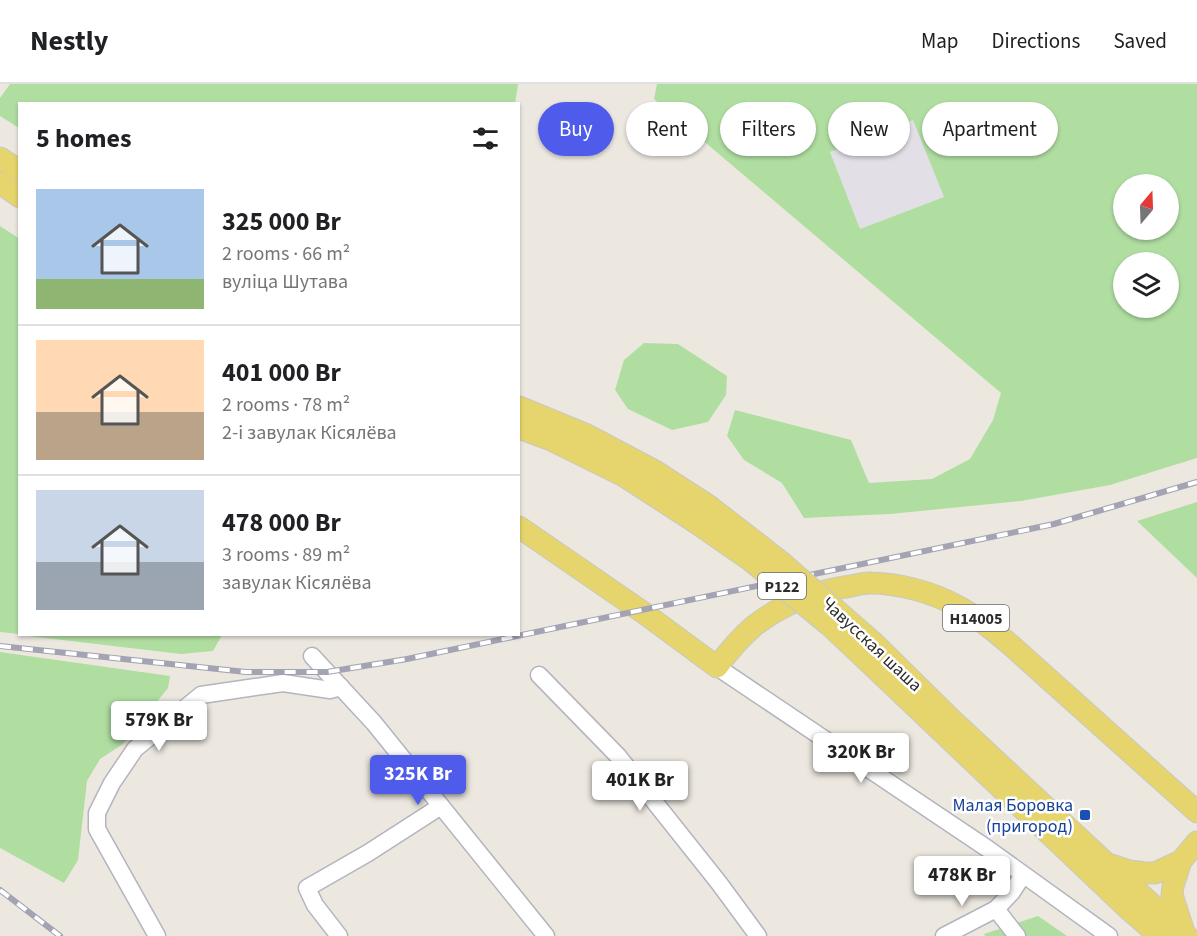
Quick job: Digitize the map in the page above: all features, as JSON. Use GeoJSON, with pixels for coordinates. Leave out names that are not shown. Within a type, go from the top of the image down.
{"type":"FeatureCollection","features":[{"type":"Feature","properties":{"kind":"main road"},"geometry":{"type":"LineString","coordinates":[[0,158],[18,170]]}},
{"type":"Feature","properties":{"kind":"main road"},"geometry":{"type":"LineString","coordinates":[[0,183],[18,196]]}},
{"type":"Feature","properties":{"kind":"main road","name":"Чавусская шаша"},"geometry":{"type":"LineString","coordinates":[[520,407],[587,435],[655,471],[750,560],[829,625],[869,651],[950,718],[1186,934]]}},
{"type":"Feature","properties":{"kind":"main road","name":"Чавусская шаша"},"geometry":{"type":"LineString","coordinates":[[520,428],[551,440],[702,514]]}},
{"type":"Feature","properties":{"kind":"main road"},"geometry":{"type":"LineString","coordinates":[[520,528],[555,550],[717,667]]}},
{"type":"Feature","properties":{"kind":"main road","name":"Н14005"},"geometry":{"type":"LineString","coordinates":[[717,667],[734,645],[754,626],[776,610],[804,597],[868,583],[926,592],[956,605],[984,623],[1197,812]]}},
{"type":"Feature","properties":{"kind":"main road","name":"Чавусская шаша"},"geometry":{"type":"LineString","coordinates":[[869,651],[1117,898],[1159,936]]}},
{"type":"Feature","properties":{"kind":"main road"},"geometry":{"type":"LineString","coordinates":[[1186,934],[1172,895],[1173,885],[1181,861],[1197,842]]}},
{"type":"Feature","properties":{"kind":"main road"},"geometry":{"type":"LineString","coordinates":[[1107,864],[1130,871],[1155,873],[1181,861]]}},
{"type":"Feature","properties":{"kind":"street"},"geometry":{"type":"LineString","coordinates":[[312,656],[374,723],[539,934]]}},
{"type":"Feature","properties":{"kind":"street"},"geometry":{"type":"LineString","coordinates":[[717,667],[988,849],[1109,936]]}},
{"type":"Feature","properties":{"kind":"street"},"geometry":{"type":"LineString","coordinates":[[539,675],[618,756],[758,936]]}},
{"type":"Feature","properties":{"kind":"street"},"geometry":{"type":"LineString","coordinates":[[157,936],[97,829],[97,813],[112,783],[135,749],[201,695],[283,683],[330,690],[341,687]]}},
{"type":"Feature","properties":{"kind":"street"},"geometry":{"type":"LineString","coordinates":[[339,936],[315,905],[307,888],[368,853],[441,806]]}},
{"type":"Feature","properties":{"kind":"street"},"geometry":{"type":"LineString","coordinates":[[944,936],[996,909],[1012,892],[1023,875]]}},
{"type":"Feature","properties":{"kind":"street"},"geometry":{"type":"LineString","coordinates":[[996,909],[1017,936]]}},
{"type":"Feature","properties":{"kind":"shaded area"},"geometry":{"type":"Polygon","coordinates":[[[914,120],[922,141],[922,156],[928,156],[944,197],[860,229],[832,156],[910,156],[910,122],[914,120]]]}},
{"type":"Feature","properties":{"kind":"green space"},"geometry":{"type":"Polygon","coordinates":[[[10,84],[518,84],[515,102],[18,102],[18,127],[0,116],[0,98],[10,84]]]}},
{"type":"Feature","properties":{"kind":"green space"},"geometry":{"type":"Polygon","coordinates":[[[657,84],[1197,84],[1197,458],[1110,485],[1021,501],[890,514],[804,518],[782,483],[744,460],[727,436],[735,410],[851,440],[869,483],[932,479],[970,459],[993,420],[1001,393],[721,156],[816,156],[816,102],[720,102],[720,155],[708,145],[708,102],[658,102],[654,99],[657,84]],[[828,102],[828,156],[832,156],[860,229],[944,197],[927,156],[1058,156],[1058,102],[922,102],[922,142],[913,120],[910,121],[910,102],[828,102]]]}},
{"type":"Feature","properties":{"kind":"green space"},"geometry":{"type":"Polygon","coordinates":[[[0,226],[18,238],[18,634],[0,632],[0,226]]]}},
{"type":"Feature","properties":{"kind":"green space"},"geometry":{"type":"Polygon","coordinates":[[[644,343],[678,344],[727,376],[726,395],[708,422],[672,430],[628,409],[615,390],[624,360],[644,343]]]}},
{"type":"Feature","properties":{"kind":"green space"},"geometry":{"type":"Polygon","coordinates":[[[1197,502],[1197,578],[1137,521],[1197,502]]]}},
{"type":"Feature","properties":{"kind":"green space"},"geometry":{"type":"Polygon","coordinates":[[[28,636],[221,636],[213,651],[181,654],[28,636]]]}},
{"type":"Feature","properties":{"kind":"green space"},"geometry":{"type":"Polygon","coordinates":[[[0,652],[170,676],[168,688],[123,744],[100,759],[87,781],[78,860],[64,883],[0,848],[0,652]]]}},
{"type":"Feature","properties":{"kind":"green space"},"geometry":{"type":"Polygon","coordinates":[[[1038,916],[1067,936],[985,936],[984,934],[1038,916]]]}},
{"type":"Feature","properties":{"kind":"railway"},"geometry":{"type":"LineString","coordinates":[[520,635],[1054,524],[1197,482]]}},
{"type":"Feature","properties":{"kind":"railway"},"geometry":{"type":"LineString","coordinates":[[0,646],[246,672],[327,672],[407,659],[517,636]]}},
{"type":"Feature","properties":{"kind":"railway"},"geometry":{"type":"LineString","coordinates":[[0,890],[60,936]]}},
{"type":"Feature","properties":{"kind":"place","name":"Малая Боровка (пригород)"},"geometry":{"type":"Point","coordinates":[1085,815]}}]}
